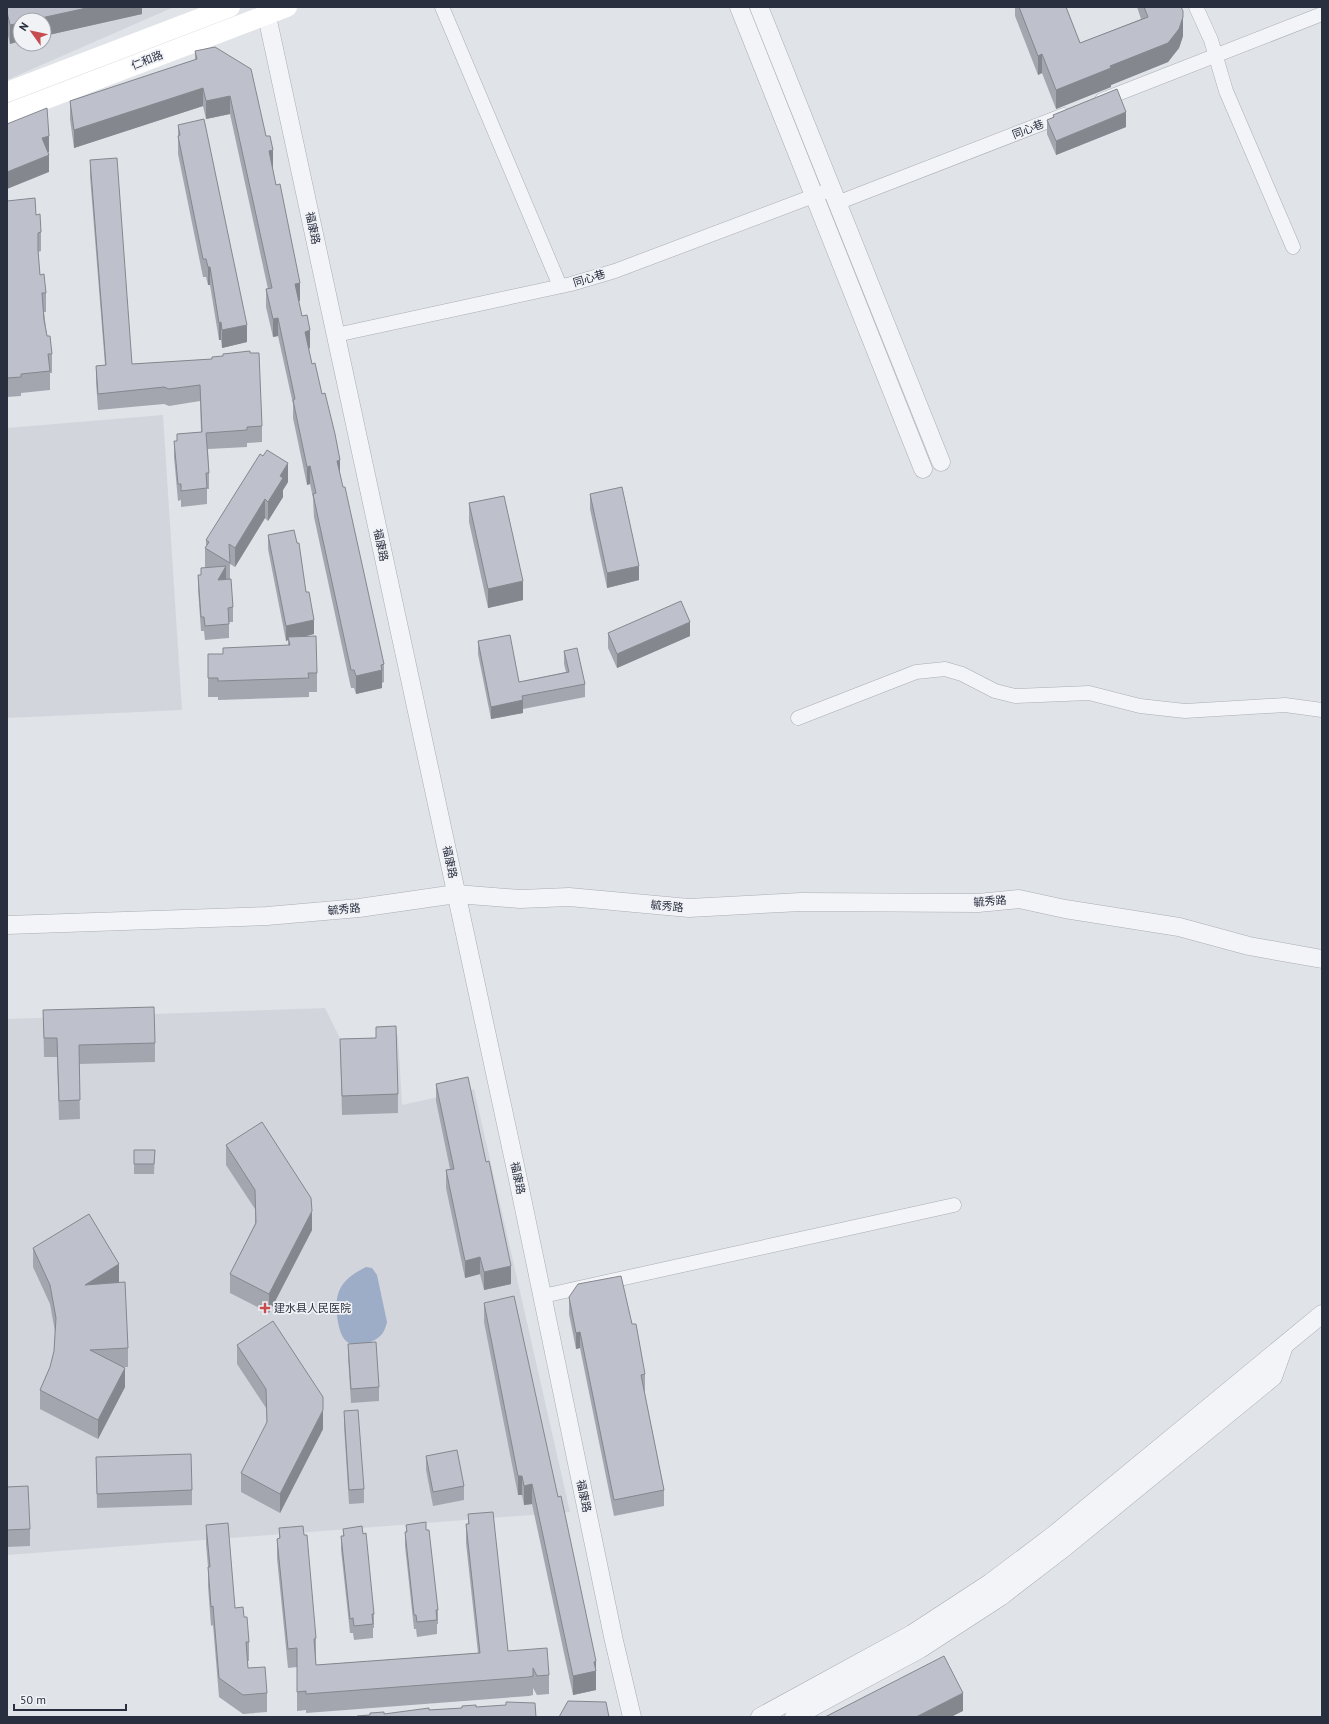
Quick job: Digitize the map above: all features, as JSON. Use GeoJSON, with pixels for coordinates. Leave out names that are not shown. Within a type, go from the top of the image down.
{"type":"FeatureCollection","features":[{"type":"Feature","properties":{"kind":"main road","name":"仁和路"},"geometry":{"type":"LineString","coordinates":[[7,92],[230,7]]}},
{"type":"Feature","properties":{"kind":"main road","name":"仁和路"},"geometry":{"type":"LineString","coordinates":[[7,114],[266,11],[287,7]]}},
{"type":"Feature","properties":{"kind":"street"},"geometry":{"type":"LineString","coordinates":[[442,7],[560,286]]}},
{"type":"Feature","properties":{"kind":"street"},"geometry":{"type":"LineString","coordinates":[[739,7],[923,469]]}},
{"type":"Feature","properties":{"kind":"street"},"geometry":{"type":"LineString","coordinates":[[759,7],[941,462]]}},
{"type":"Feature","properties":{"kind":"street"},"geometry":{"type":"LineString","coordinates":[[1196,7],[1211,40],[1226,91],[1293,247]]}},
{"type":"Feature","properties":{"kind":"street","name":"福康路"},"geometry":{"type":"LineString","coordinates":[[266,11],[542,1296],[614,1641],[632,1717]]}},
{"type":"Feature","properties":{"kind":"street"},"geometry":{"type":"LineString","coordinates":[[1090,105],[1322,14]]}},
{"type":"Feature","properties":{"kind":"street","name":"同心巷"},"geometry":{"type":"LineString","coordinates":[[336,335],[560,286],[615,270],[814,196],[835,196],[1075,110]]}},
{"type":"Feature","properties":{"kind":"street"},"geometry":{"type":"LineString","coordinates":[[798,718],[916,672],[935,669],[945,669],[962,674],[995,692],[1015,696],[1089,693],[1140,706],[1185,711],[1285,705],[1322,710]]}},
{"type":"Feature","properties":{"kind":"street","name":"毓秀路"},"geometry":{"type":"LineString","coordinates":[[7,925],[267,916],[359,908],[456,894],[520,899],[568,897],[689,908],[801,902],[978,903],[1019,899],[1065,909],[1179,927],[1249,946],[1322,959]]}},
{"type":"Feature","properties":{"kind":"street"},"geometry":{"type":"LineString","coordinates":[[542,1296],[954,1205]]}},
{"type":"Feature","properties":{"kind":"street"},"geometry":{"type":"LineString","coordinates":[[760,1717],[912,1634],[990,1583],[1054,1534],[1322,1314]]}},
{"type":"Feature","properties":{"kind":"street"},"geometry":{"type":"LineString","coordinates":[[794,1717],[920,1648],[1006,1592],[1065,1547],[1273,1377],[1284,1345]]}},
{"type":"Feature","properties":{"kind":"shaded area"},"geometry":{"type":"Polygon","coordinates":[[[7,7],[174,7],[7,80],[7,7]]]}},
{"type":"Feature","properties":{"kind":"shaded area"},"geometry":{"type":"Polygon","coordinates":[[[163,415],[182,710],[7,718],[7,428],[163,415]]]}},
{"type":"Feature","properties":{"kind":"shaded area","name":"建水县人民医院"},"geometry":{"type":"Polygon","coordinates":[[[325,1008],[343,1044],[398,1035],[402,1105],[474,1089],[570,1512],[7,1555],[7,1019],[325,1008]]]}},
{"type":"Feature","properties":{"kind":"water"},"geometry":{"type":"Polygon","coordinates":[[[366,1267],[372,1268],[377,1275],[387,1322],[382,1334],[375,1340],[365,1344],[355,1345],[350,1344],[344,1339],[340,1329],[337,1312],[338,1295],[344,1282],[366,1267]]]}},
{"type":"Feature","properties":{"kind":"building"},"geometry":{"type":"Polygon","coordinates":[[[7,7],[91,7],[52,16],[52,12],[12,12],[12,25],[10,25],[7,7]]]}},
{"type":"Feature","properties":{"kind":"building"},"geometry":{"type":"Polygon","coordinates":[[[1019,7],[1066,7],[1080,43],[1148,17],[1144,7],[1181,7],[1183,17],[1179,29],[1168,43],[1110,66],[1111,68],[1056,90],[1042,54],[1038,56],[1019,7]]]}},
{"type":"Feature","properties":{"kind":"building"},"geometry":{"type":"Polygon","coordinates":[[[215,47],[251,69],[266,136],[270,136],[273,150],[269,151],[276,185],[280,184],[300,283],[295,284],[302,316],[307,315],[310,330],[305,332],[312,364],[315,363],[322,394],[325,393],[335,434],[340,460],[337,461],[343,487],[345,487],[384,664],[381,665],[382,670],[356,676],[354,670],[351,670],[313,494],[316,493],[310,466],[307,467],[293,400],[295,399],[278,318],[273,319],[266,289],[272,288],[230,96],[206,101],[203,88],[74,130],[70,101],[197,59],[195,51],[215,47]]]}},
{"type":"Feature","properties":{"kind":"building"},"geometry":{"type":"Polygon","coordinates":[[[1117,89],[1126,112],[1056,141],[1047,120],[1054,117],[1053,115],[1117,89]]]}},
{"type":"Feature","properties":{"kind":"building"},"geometry":{"type":"Polygon","coordinates":[[[47,108],[49,136],[42,138],[49,155],[7,172],[7,124],[47,108]]]}},
{"type":"Feature","properties":{"kind":"building"},"geometry":{"type":"Polygon","coordinates":[[[204,119],[247,325],[222,330],[221,322],[219,323],[210,267],[208,267],[206,259],[203,259],[178,136],[180,135],[178,125],[204,119]]]}},
{"type":"Feature","properties":{"kind":"building"},"geometry":{"type":"Polygon","coordinates":[[[117,158],[132,364],[212,359],[212,357],[223,356],[223,354],[250,351],[250,353],[259,353],[262,426],[247,427],[247,430],[206,433],[209,473],[206,473],[207,488],[181,491],[181,484],[178,484],[174,441],[177,441],[177,434],[202,432],[200,385],[169,389],[164,387],[98,394],[96,366],[106,365],[90,160],[117,158]]]}},
{"type":"Feature","properties":{"kind":"building"},"geometry":{"type":"Polygon","coordinates":[[[35,198],[36,215],[40,214],[41,232],[38,233],[38,250],[40,275],[44,274],[46,293],[42,293],[44,320],[47,336],[50,336],[52,354],[48,354],[50,371],[21,374],[21,377],[7,378],[7,201],[35,198]]]}},
{"type":"Feature","properties":{"kind":"building"},"geometry":{"type":"Polygon","coordinates":[[[267,450],[288,463],[280,476],[283,478],[268,502],[265,499],[235,548],[229,544],[230,563],[205,548],[209,542],[206,540],[260,454],[263,456],[267,450]]]}},
{"type":"Feature","properties":{"kind":"building"},"geometry":{"type":"Polygon","coordinates":[[[622,487],[639,566],[607,573],[590,494],[622,487]]]}},
{"type":"Feature","properties":{"kind":"building"},"geometry":{"type":"Polygon","coordinates":[[[504,496],[523,581],[488,589],[469,503],[504,496]]]}},
{"type":"Feature","properties":{"kind":"building"},"geometry":{"type":"Polygon","coordinates":[[[294,530],[297,543],[299,543],[306,592],[309,592],[314,620],[286,626],[268,535],[294,530]]]}},
{"type":"Feature","properties":{"kind":"building"},"geometry":{"type":"Polygon","coordinates":[[[226,566],[218,580],[231,579],[233,607],[228,608],[229,624],[205,626],[204,617],[201,617],[198,575],[201,575],[201,568],[226,566]]]}},
{"type":"Feature","properties":{"kind":"building"},"geometry":{"type":"Polygon","coordinates":[[[681,601],[690,622],[617,654],[608,633],[681,601]]]}},
{"type":"Feature","properties":{"kind":"building"},"geometry":{"type":"Polygon","coordinates":[[[510,635],[519,682],[569,672],[564,651],[577,648],[585,684],[522,696],[523,700],[491,707],[478,641],[510,635]]]}},
{"type":"Feature","properties":{"kind":"building"},"geometry":{"type":"Polygon","coordinates":[[[316,636],[317,673],[308,673],[309,678],[218,681],[218,678],[208,678],[208,654],[223,654],[223,648],[290,645],[288,637],[316,636]]]}},
{"type":"Feature","properties":{"kind":"building"},"geometry":{"type":"Polygon","coordinates":[[[154,1007],[155,1043],[79,1045],[80,1100],[59,1101],[57,1038],[44,1038],[43,1010],[154,1007]]]}},
{"type":"Feature","properties":{"kind":"building"},"geometry":{"type":"Polygon","coordinates":[[[396,1026],[398,1094],[342,1096],[340,1039],[376,1038],[376,1027],[396,1026]]]}},
{"type":"Feature","properties":{"kind":"building"},"geometry":{"type":"Polygon","coordinates":[[[468,1077],[486,1162],[489,1161],[511,1266],[484,1272],[480,1257],[465,1261],[446,1170],[454,1169],[436,1084],[468,1077]]]}},
{"type":"Feature","properties":{"kind":"building"},"geometry":{"type":"Polygon","coordinates":[[[262,1122],[311,1198],[312,1211],[269,1294],[230,1274],[256,1223],[255,1190],[226,1145],[262,1122]]]}},
{"type":"Feature","properties":{"kind":"building"},"geometry":{"type":"Polygon","coordinates":[[[134,1150],[155,1150],[154,1164],[134,1164],[134,1150]]]}},
{"type":"Feature","properties":{"kind":"building"},"geometry":{"type":"Polygon","coordinates":[[[89,1214],[119,1264],[85,1285],[125,1282],[128,1348],[90,1350],[125,1368],[98,1420],[40,1390],[50,1367],[54,1351],[56,1318],[50,1285],[33,1248],[89,1214]]]}},
{"type":"Feature","properties":{"kind":"building"},"geometry":{"type":"Polygon","coordinates":[[[621,1276],[632,1324],[636,1324],[645,1374],[641,1375],[664,1490],[614,1500],[580,1332],[576,1333],[569,1297],[578,1284],[621,1276]]]}},
{"type":"Feature","properties":{"kind":"building"},"geometry":{"type":"Polygon","coordinates":[[[514,1296],[558,1497],[561,1496],[596,1661],[594,1662],[596,1671],[573,1676],[532,1484],[524,1486],[522,1476],[518,1476],[484,1303],[514,1296]]]}},
{"type":"Feature","properties":{"kind":"building"},"geometry":{"type":"Polygon","coordinates":[[[273,1321],[323,1397],[323,1410],[280,1494],[241,1473],[267,1422],[266,1389],[237,1345],[273,1321]]]}},
{"type":"Feature","properties":{"kind":"building"},"geometry":{"type":"Polygon","coordinates":[[[376,1342],[379,1387],[351,1389],[348,1344],[376,1342]]]}},
{"type":"Feature","properties":{"kind":"building"},"geometry":{"type":"Polygon","coordinates":[[[358,1410],[364,1489],[349,1490],[344,1411],[358,1410]]]}},
{"type":"Feature","properties":{"kind":"building"},"geometry":{"type":"Polygon","coordinates":[[[457,1450],[464,1486],[433,1492],[426,1456],[457,1450]]]}},
{"type":"Feature","properties":{"kind":"building"},"geometry":{"type":"Polygon","coordinates":[[[191,1454],[192,1490],[97,1494],[96,1457],[191,1454]]]}},
{"type":"Feature","properties":{"kind":"building"},"geometry":{"type":"Polygon","coordinates":[[[28,1486],[30,1529],[7,1530],[7,1487],[28,1486]]]}},
{"type":"Feature","properties":{"kind":"building"},"geometry":{"type":"Polygon","coordinates":[[[493,1512],[508,1651],[547,1648],[549,1675],[537,1676],[533,1668],[533,1676],[529,1677],[306,1694],[306,1691],[297,1692],[297,1648],[288,1649],[277,1539],[280,1538],[279,1528],[303,1526],[304,1535],[307,1535],[316,1638],[314,1639],[316,1665],[480,1653],[466,1524],[469,1524],[468,1514],[493,1512]]]}},
{"type":"Feature","properties":{"kind":"building"},"geometry":{"type":"Polygon","coordinates":[[[426,1522],[426,1530],[429,1530],[438,1610],[436,1610],[437,1620],[417,1622],[416,1615],[414,1615],[405,1532],[407,1532],[406,1525],[426,1522]]]}},
{"type":"Feature","properties":{"kind":"building"},"geometry":{"type":"Polygon","coordinates":[[[228,1523],[235,1608],[243,1607],[244,1617],[247,1617],[249,1642],[246,1642],[248,1668],[265,1667],[267,1693],[243,1695],[219,1678],[213,1606],[211,1607],[208,1567],[210,1567],[206,1525],[228,1523]]]}},
{"type":"Feature","properties":{"kind":"building"},"geometry":{"type":"Polygon","coordinates":[[[362,1526],[363,1534],[366,1533],[374,1614],[372,1614],[373,1624],[354,1626],[353,1618],[350,1619],[341,1536],[344,1536],[343,1529],[362,1526]]]}},
{"type":"Feature","properties":{"kind":"building"},"geometry":{"type":"Polygon","coordinates":[[[944,1656],[963,1693],[916,1717],[825,1717],[944,1656]]]}},
{"type":"Feature","properties":{"kind":"building"},"geometry":{"type":"Polygon","coordinates":[[[568,1701],[606,1702],[609,1717],[559,1717],[568,1701]]]}},
{"type":"Feature","properties":{"kind":"building"},"geometry":{"type":"Polygon","coordinates":[[[506,1702],[535,1703],[536,1717],[357,1717],[370,1715],[370,1713],[384,1712],[384,1714],[429,1708],[429,1710],[462,1708],[462,1706],[476,1705],[476,1707],[506,1705],[506,1702]]]}},
{"type":"Feature","properties":{"kind":"place","name":"建水县人民医院"},"geometry":{"type":"Point","coordinates":[265,1308]}}]}
